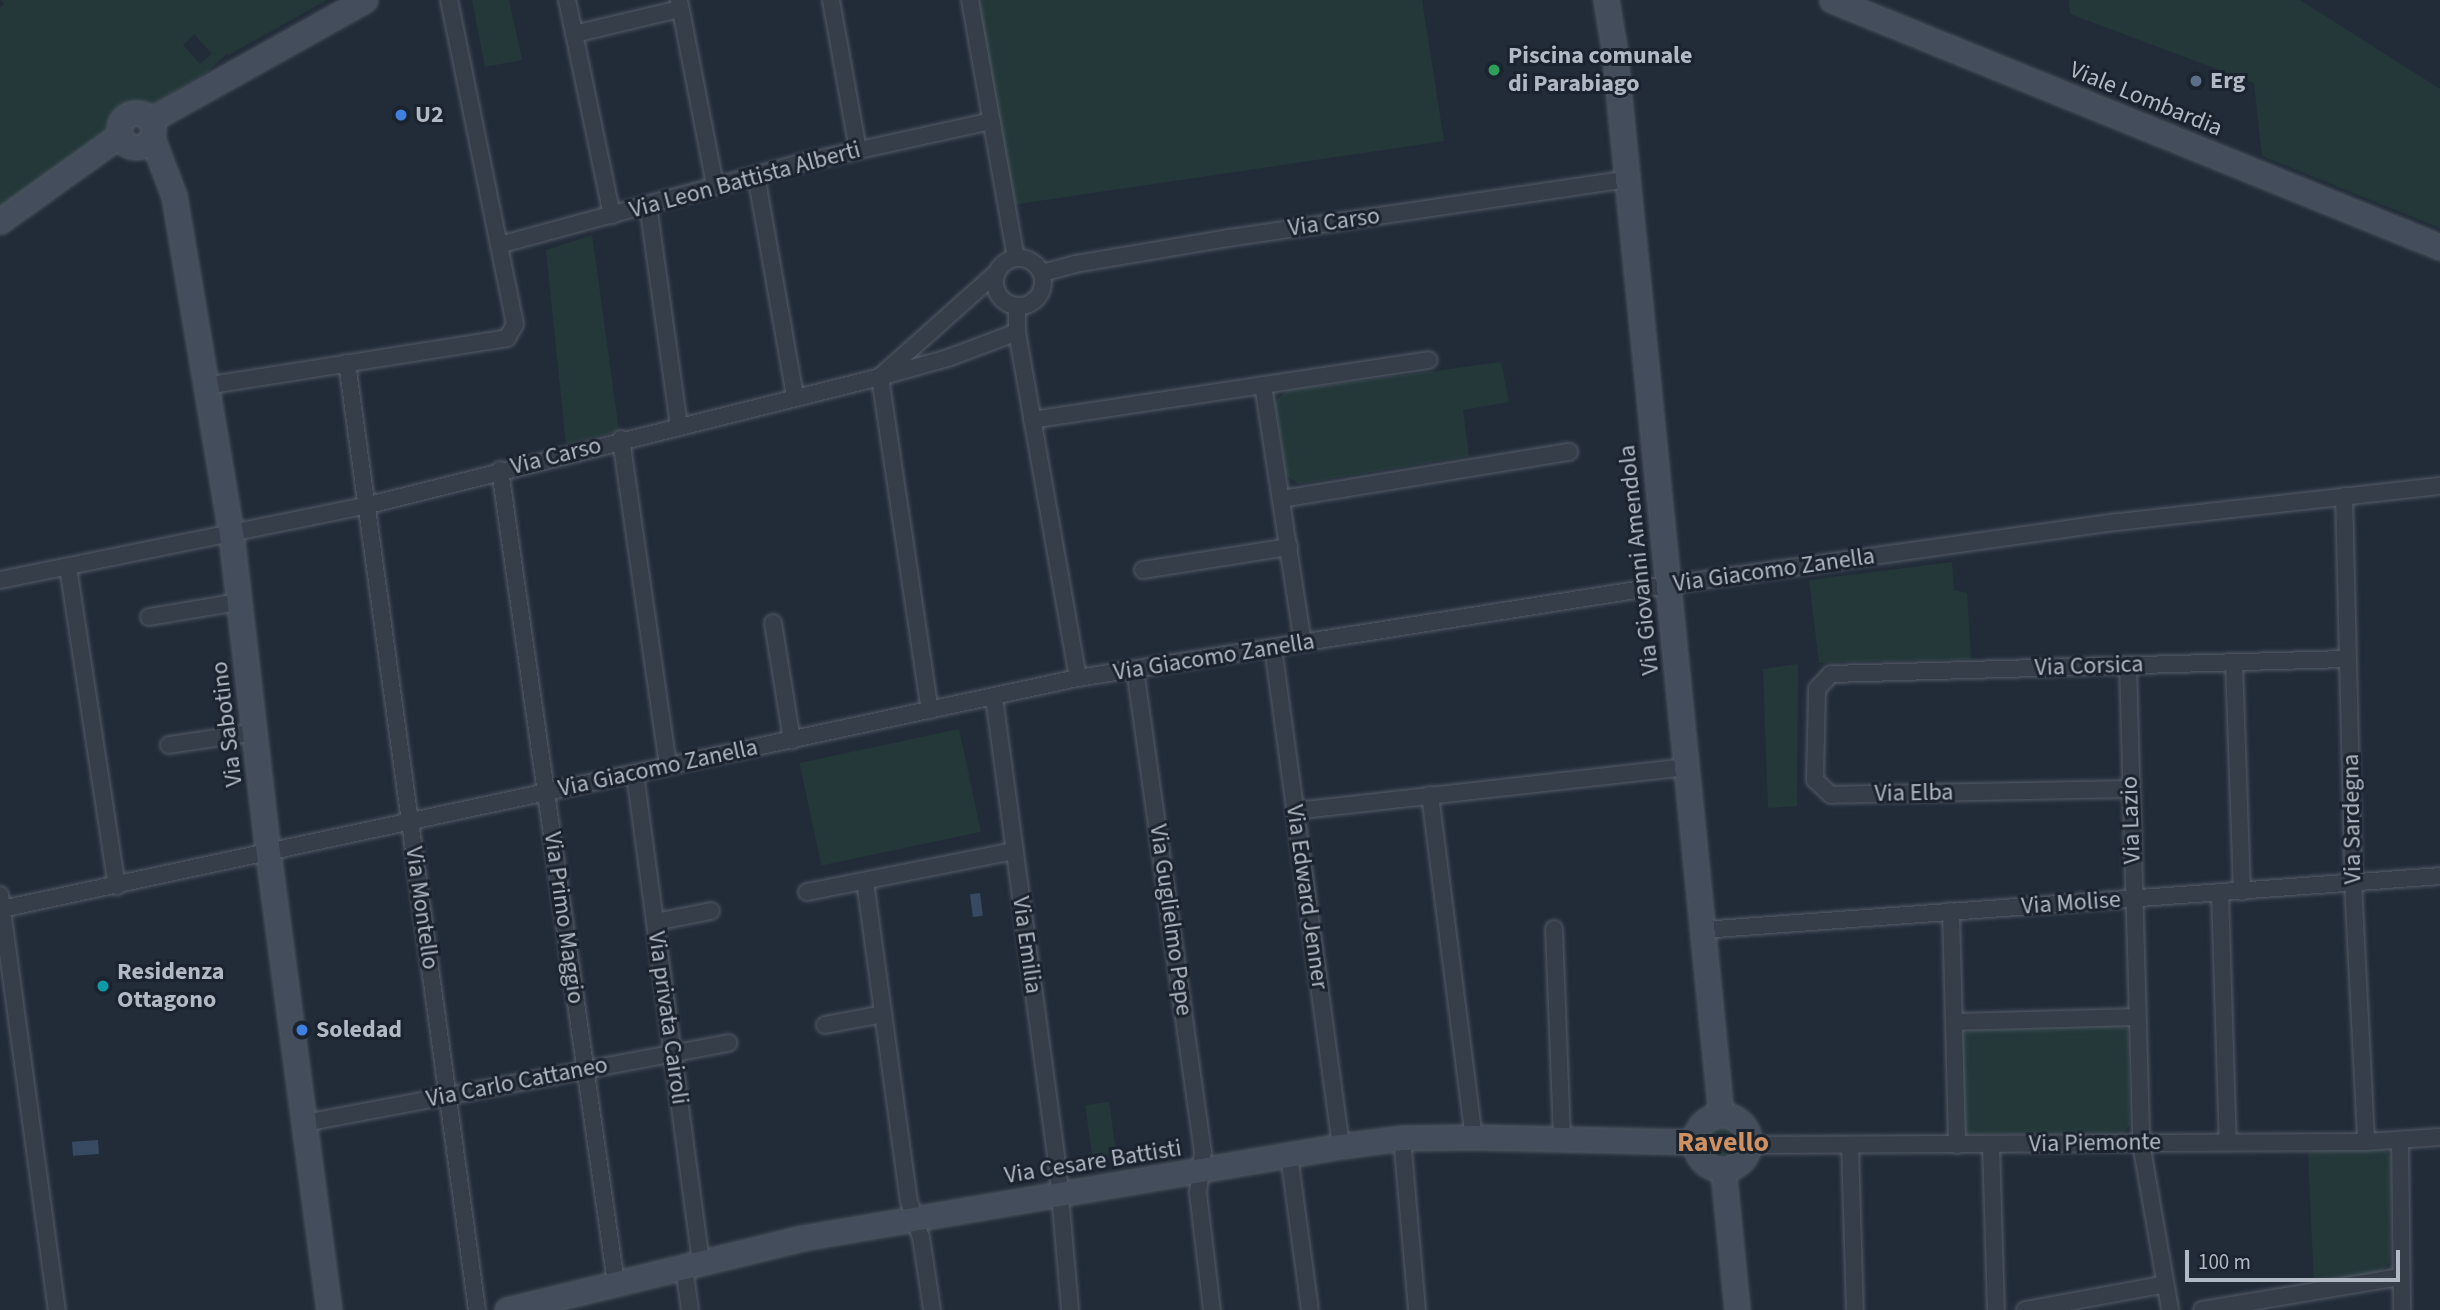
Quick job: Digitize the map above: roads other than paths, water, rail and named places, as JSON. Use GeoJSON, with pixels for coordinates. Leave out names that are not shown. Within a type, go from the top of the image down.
{"type":"FeatureCollection","features":[{"type":"Feature","properties":{"kind":"street"},"geometry":{"type":"LineString","coordinates":[[0,221],[120,135],[121,122],[126,116],[139,113],[151,129],[365,0]]}},
{"type":"Feature","properties":{"kind":"street"},"geometry":{"type":"LineString","coordinates":[[205,386],[507,338],[515,324],[449,0]]}},
{"type":"Feature","properties":{"kind":"street"},"geometry":{"type":"LineString","coordinates":[[567,0],[612,215]]}},
{"type":"Feature","properties":{"kind":"street"},"geometry":{"type":"LineString","coordinates":[[831,0],[858,150]]}},
{"type":"Feature","properties":{"kind":"street"},"geometry":{"type":"LineString","coordinates":[[970,0],[1016,258]]}},
{"type":"Feature","properties":{"kind":"street","name":"Via Giovanni Amendola"},"geometry":{"type":"LineString","coordinates":[[1606,0],[1627,179],[1721,1115]]}},
{"type":"Feature","properties":{"kind":"street","name":"Viale Lombardia"},"geometry":{"type":"LineString","coordinates":[[1832,0],[2440,247]]}},
{"type":"Feature","properties":{"kind":"street"},"geometry":{"type":"LineString","coordinates":[[574,34],[679,4],[715,186]]}},
{"type":"Feature","properties":{"kind":"street","name":"Via Leon Battista Alberti"},"geometry":{"type":"LineString","coordinates":[[499,245],[756,175],[992,121]]}},
{"type":"Feature","properties":{"kind":"street","name":"Via Sabotino"},"geometry":{"type":"LineString","coordinates":[[151,129],[174,196],[231,534],[268,853],[329,1310]]}},
{"type":"Feature","properties":{"kind":"street"},"geometry":{"type":"LineString","coordinates":[[756,175],[795,396]]}},
{"type":"Feature","properties":{"kind":"street","name":"Via Carso"},"geometry":{"type":"LineString","coordinates":[[1042,273],[1075,264],[1228,238],[1627,179]]}},
{"type":"Feature","properties":{"kind":"street"},"geometry":{"type":"LineString","coordinates":[[648,205],[679,425]]}},
{"type":"Feature","properties":{"kind":"street"},"geometry":{"type":"LineString","coordinates":[[1016,258],[1031,261],[1042,273],[1044,281],[1039,296],[1025,306],[1017,306],[999,295],[996,273],[1004,263],[1016,258]]}},
{"type":"Feature","properties":{"kind":"street","name":"Via Carso"},"geometry":{"type":"LineString","coordinates":[[880,377],[996,273]]}},
{"type":"Feature","properties":{"kind":"street"},"geometry":{"type":"LineString","coordinates":[[1017,306],[1017,332],[1078,678]]}},
{"type":"Feature","properties":{"kind":"street","name":"Via Carso"},"geometry":{"type":"LineString","coordinates":[[0,580],[365,506],[621,439],[880,377],[948,358],[1017,332]]}},
{"type":"Feature","properties":{"kind":"street"},"geometry":{"type":"LineString","coordinates":[[1032,420],[1428,360]]}},
{"type":"Feature","properties":{"kind":"street","name":"Via Montello"},"geometry":{"type":"LineString","coordinates":[[347,363],[477,1310]]}},
{"type":"Feature","properties":{"kind":"street"},"geometry":{"type":"LineString","coordinates":[[880,377],[930,710]]}},
{"type":"Feature","properties":{"kind":"street"},"geometry":{"type":"LineString","coordinates":[[1264,385],[1303,643]]}},
{"type":"Feature","properties":{"kind":"street"},"geometry":{"type":"LineString","coordinates":[[621,439],[668,766]]}},
{"type":"Feature","properties":{"kind":"street"},"geometry":{"type":"LineString","coordinates":[[1281,499],[1569,452]]}},
{"type":"Feature","properties":{"kind":"street","name":"Via Primo Maggio"},"geometry":{"type":"LineString","coordinates":[[500,470],[616,1283]]}},
{"type":"Feature","properties":{"kind":"street","name":"Via Giacomo Zanella"},"geometry":{"type":"LineString","coordinates":[[1,902],[117,886],[1078,678],[1668,585],[2118,522],[2440,486]]}},
{"type":"Feature","properties":{"kind":"street","name":"Via Sardegna"},"geometry":{"type":"LineString","coordinates":[[2344,496],[2354,883],[2366,1142]]}},
{"type":"Feature","properties":{"kind":"street"},"geometry":{"type":"LineString","coordinates":[[1143,570],[1289,547]]}},
{"type":"Feature","properties":{"kind":"street"},"geometry":{"type":"LineString","coordinates":[[68,567],[117,886]]}},
{"type":"Feature","properties":{"kind":"street"},"geometry":{"type":"LineString","coordinates":[[149,617],[239,602]]}},
{"type":"Feature","properties":{"kind":"street"},"geometry":{"type":"LineString","coordinates":[[773,623],[792,740]]}},
{"type":"Feature","properties":{"kind":"street","name":"Via Edward Jenner"},"geometry":{"type":"LineString","coordinates":[[1273,647],[1341,1146]]}},
{"type":"Feature","properties":{"kind":"street","name":"Via Corsica"},"geometry":{"type":"LineString","coordinates":[[1831,674],[2347,659]]}},
{"type":"Feature","properties":{"kind":"street"},"geometry":{"type":"LineString","coordinates":[[2234,662],[2242,892]]}},
{"type":"Feature","properties":{"kind":"street","name":"Via Lazio"},"geometry":{"type":"LineString","coordinates":[[2128,665],[2141,1143],[2170,1310]]}},
{"type":"Feature","properties":{"kind":"street","name":"Via Guglielmo Pepe"},"geometry":{"type":"LineString","coordinates":[[1135,669],[1203,1151],[1198,1193],[1212,1310]]}},
{"type":"Feature","properties":{"kind":"street","name":"Via Elba"},"geometry":{"type":"LineString","coordinates":[[1831,674],[1817,689],[1815,780],[1831,795],[2130,789]]}},
{"type":"Feature","properties":{"kind":"street","name":"Via Emilia"},"geometry":{"type":"LineString","coordinates":[[994,696],[1059,1194],[1070,1310]]}},
{"type":"Feature","properties":{"kind":"street"},"geometry":{"type":"LineString","coordinates":[[169,745],[256,732]]}},
{"type":"Feature","properties":{"kind":"street"},"geometry":{"type":"LineString","coordinates":[[1295,811],[1686,767]]}},
{"type":"Feature","properties":{"kind":"street","name":"Via privata Cairoli"},"geometry":{"type":"LineString","coordinates":[[635,774],[673,1053],[693,1265],[690,1310]]}},
{"type":"Feature","properties":{"kind":"street"},"geometry":{"type":"LineString","coordinates":[[1430,795],[1474,1137]]}},
{"type":"Feature","properties":{"kind":"street"},"geometry":{"type":"LineString","coordinates":[[807,892],[1014,851]]}},
{"type":"Feature","properties":{"kind":"street","name":"Via Molise"},"geometry":{"type":"LineString","coordinates":[[1702,930],[2440,876]]}},
{"type":"Feature","properties":{"kind":"street"},"geometry":{"type":"LineString","coordinates":[[865,881],[909,1201],[921,1237],[932,1310]]}},
{"type":"Feature","properties":{"kind":"street"},"geometry":{"type":"LineString","coordinates":[[2220,894],[2228,1142]]}},
{"type":"Feature","properties":{"kind":"street"},"geometry":{"type":"LineString","coordinates":[[1,902],[2,927],[57,1310]]}},
{"type":"Feature","properties":{"kind":"street"},"geometry":{"type":"LineString","coordinates":[[655,922],[711,911]]}},
{"type":"Feature","properties":{"kind":"street"},"geometry":{"type":"LineString","coordinates":[[1951,911],[1957,1145]]}},
{"type":"Feature","properties":{"kind":"street"},"geometry":{"type":"LineString","coordinates":[[1554,929],[1562,1139]]}},
{"type":"Feature","properties":{"kind":"street"},"geometry":{"type":"LineString","coordinates":[[825,1025],[883,1014]]}},
{"type":"Feature","properties":{"kind":"street"},"geometry":{"type":"LineString","coordinates":[[1954,1022],[2137,1017]]}},
{"type":"Feature","properties":{"kind":"street","name":"Via Carlo Cattaneo"},"geometry":{"type":"LineString","coordinates":[[304,1123],[729,1042]]}},
{"type":"Feature","properties":{"kind":"street"},"geometry":{"type":"LineString","coordinates":[[1721,1115],[1742,1123],[1749,1144],[1741,1161],[1723,1169],[1704,1161],[1695,1142],[1703,1123],[1721,1115]]}},
{"type":"Feature","properties":{"kind":"street","name":"Via Cesare Battisti"},"geometry":{"type":"LineString","coordinates":[[507,1310],[576,1302],[616,1283],[802,1238],[1341,1146],[1402,1138],[1474,1137],[1695,1142]]}},
{"type":"Feature","properties":{"kind":"street","name":"Via Piemonte"},"geometry":{"type":"LineString","coordinates":[[1749,1144],[2366,1142],[2440,1137]]}},
{"type":"Feature","properties":{"kind":"street"},"geometry":{"type":"LineString","coordinates":[[1402,1138],[1417,1310]]}},
{"type":"Feature","properties":{"kind":"street"},"geometry":{"type":"LineString","coordinates":[[2400,1140],[2402,1310]]}},
{"type":"Feature","properties":{"kind":"street"},"geometry":{"type":"LineString","coordinates":[[1991,1144],[1996,1310]]}},
{"type":"Feature","properties":{"kind":"street"},"geometry":{"type":"LineString","coordinates":[[1850,1145],[1855,1310]]}},
{"type":"Feature","properties":{"kind":"street"},"geometry":{"type":"LineString","coordinates":[[1289,1155],[1310,1310]]}},
{"type":"Feature","properties":{"kind":"street"},"geometry":{"type":"LineString","coordinates":[[1723,1169],[1737,1310]]}},
{"type":"Feature","properties":{"kind":"street"},"geometry":{"type":"LineString","coordinates":[[2202,1310],[2400,1277]]}},
{"type":"Feature","properties":{"kind":"street"},"geometry":{"type":"LineString","coordinates":[[2025,1310],[2165,1283]]}},
{"type":"Feature","properties":{"kind":"water"},"geometry":{"type":"Polygon","coordinates":[[[980,893],[983,916],[973,917],[970,894],[980,893]]]}},
{"type":"Feature","properties":{"kind":"water"},"geometry":{"type":"Polygon","coordinates":[[[98,1140],[99,1154],[73,1156],[72,1142],[98,1140]]]}},
{"type":"Feature","properties":{"kind":"place","name":"Piscina comunale di Parabiago"},"geometry":{"type":"Point","coordinates":[1494,70]}},
{"type":"Feature","properties":{"kind":"place","name":"Erg"},"geometry":{"type":"Point","coordinates":[2196,81]}},
{"type":"Feature","properties":{"kind":"place","name":"U2"},"geometry":{"type":"Point","coordinates":[401,115]}},
{"type":"Feature","properties":{"kind":"place","name":"Residenza Ottagono"},"geometry":{"type":"Point","coordinates":[103,986]}},
{"type":"Feature","properties":{"kind":"place","name":"Soledad"},"geometry":{"type":"Point","coordinates":[302,1030]}},
{"type":"Feature","properties":{"kind":"district","name":"Ravello"},"geometry":{"type":"Point","coordinates":[1723,1142]}}]}
